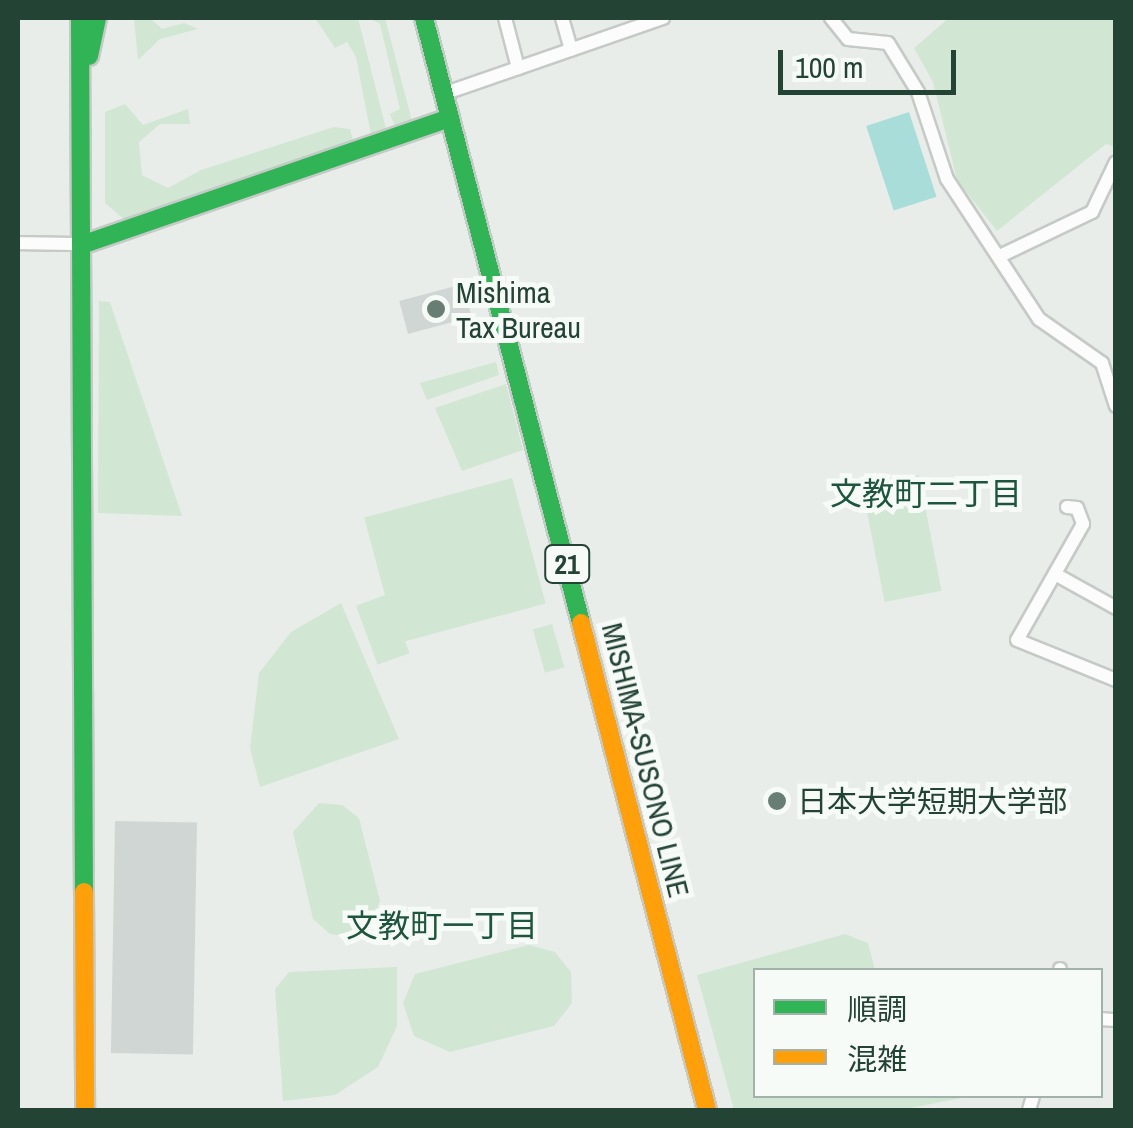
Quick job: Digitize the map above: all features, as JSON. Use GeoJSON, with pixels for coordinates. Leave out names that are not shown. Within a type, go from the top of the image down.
{"type":"FeatureCollection","features":[{"type":"Feature","properties":{"kind":"street"},"geometry":{"type":"LineString","coordinates":[[80,18],[86,71],[85,1110]]}},
{"type":"Feature","properties":{"kind":"street"},"geometry":{"type":"LineString","coordinates":[[86,71],[97,18]]}},
{"type":"Feature","properties":{"kind":"street","name":"MISHIMA-SUSONO LINE"},"geometry":{"type":"LineString","coordinates":[[424,18],[707,1110]]}},
{"type":"Feature","properties":{"kind":"street"},"geometry":{"type":"LineString","coordinates":[[505,18],[518,68]]}},
{"type":"Feature","properties":{"kind":"street"},"geometry":{"type":"LineString","coordinates":[[562,18],[571,50]]}},
{"type":"Feature","properties":{"kind":"street"},"geometry":{"type":"LineString","coordinates":[[617,18],[621,32]]}},
{"type":"Feature","properties":{"kind":"street"},"geometry":{"type":"LineString","coordinates":[[444,94],[663,18]]}},
{"type":"Feature","properties":{"kind":"street"},"geometry":{"type":"LineString","coordinates":[[831,18],[848,39],[888,43],[918,92],[946,178],[1002,255],[1047,329],[1078,340],[1102,363],[1116,406]]}},
{"type":"Feature","properties":{"kind":"street"},"geometry":{"type":"LineString","coordinates":[[18,244],[84,244],[450,118]]}},
{"type":"Feature","properties":{"kind":"street"},"geometry":{"type":"LineString","coordinates":[[1002,255],[1092,212],[1116,162]]}},
{"type":"Feature","properties":{"kind":"street"},"geometry":{"type":"LineString","coordinates":[[1067,507],[1084,521],[1017,640],[1116,680]]}},
{"type":"Feature","properties":{"kind":"street"},"geometry":{"type":"LineString","coordinates":[[1055,574],[1116,608]]}},
{"type":"Feature","properties":{"kind":"green space"},"geometry":{"type":"Polygon","coordinates":[[[134,18],[150,18],[162,29],[184,23],[198,29],[160,39],[138,60],[134,18]]]}},
{"type":"Feature","properties":{"kind":"green space"},"geometry":{"type":"Polygon","coordinates":[[[315,18],[358,18],[386,129],[371,135],[356,57],[347,42],[335,48],[315,18]]]}},
{"type":"Feature","properties":{"kind":"green space"},"geometry":{"type":"Polygon","coordinates":[[[369,18],[385,18],[412,121],[395,127],[390,114],[400,109],[380,24],[369,18]]]}},
{"type":"Feature","properties":{"kind":"green space"},"geometry":{"type":"Polygon","coordinates":[[[949,18],[1115,18],[1115,147],[1106,144],[997,231],[957,180],[933,82],[914,48],[949,18]]]}},
{"type":"Feature","properties":{"kind":"green space"},"geometry":{"type":"Polygon","coordinates":[[[125,104],[143,125],[188,109],[190,124],[160,124],[139,142],[142,175],[168,188],[201,170],[334,127],[350,129],[353,140],[125,220],[105,203],[105,112],[125,104]]]}},
{"type":"Feature","properties":{"kind":"green space"},"geometry":{"type":"Polygon","coordinates":[[[99,301],[110,302],[182,516],[98,513],[99,301]]]}},
{"type":"Feature","properties":{"kind":"green space"},"geometry":{"type":"Polygon","coordinates":[[[496,362],[499,375],[427,400],[420,383],[496,362]]]}},
{"type":"Feature","properties":{"kind":"green space"},"geometry":{"type":"Polygon","coordinates":[[[506,384],[523,450],[462,471],[435,408],[506,384]]]}},
{"type":"Feature","properties":{"kind":"green space"},"geometry":{"type":"Polygon","coordinates":[[[919,475],[942,591],[885,602],[862,486],[919,475]]]}},
{"type":"Feature","properties":{"kind":"green space"},"geometry":{"type":"Polygon","coordinates":[[[512,478],[546,604],[398,643],[364,518],[512,478]]]}},
{"type":"Feature","properties":{"kind":"green space"},"geometry":{"type":"Polygon","coordinates":[[[388,594],[410,653],[378,665],[356,606],[388,594]]]}},
{"type":"Feature","properties":{"kind":"green space"},"geometry":{"type":"Polygon","coordinates":[[[341,603],[399,739],[260,787],[250,748],[259,673],[291,632],[341,603]]]}},
{"type":"Feature","properties":{"kind":"green space"},"geometry":{"type":"Polygon","coordinates":[[[552,624],[564,667],[545,673],[533,630],[552,624]]]}},
{"type":"Feature","properties":{"kind":"green space"},"geometry":{"type":"Polygon","coordinates":[[[319,803],[342,805],[359,818],[380,901],[371,927],[353,937],[330,934],[313,919],[293,832],[319,803]]]}},
{"type":"Feature","properties":{"kind":"green space"},"geometry":{"type":"Polygon","coordinates":[[[845,934],[868,943],[874,968],[753,968],[753,1098],[962,1098],[900,1110],[734,1110],[697,975],[845,934]]]}},
{"type":"Feature","properties":{"kind":"green space"},"geometry":{"type":"Polygon","coordinates":[[[529,945],[555,952],[571,972],[572,1003],[554,1026],[450,1052],[414,1036],[403,1003],[415,974],[529,945]]]}},
{"type":"Feature","properties":{"kind":"green space"},"geometry":{"type":"Polygon","coordinates":[[[397,967],[397,1026],[378,1067],[335,1095],[283,1101],[275,989],[289,972],[397,967]]]}},
{"type":"Feature","properties":{"kind":"water"},"geometry":{"type":"Polygon","coordinates":[[[909,112],[937,197],[894,211],[866,126],[909,112]]]}},
{"type":"Feature","properties":{"kind":"building","name":"Mishima Tax Bureau"},"geometry":{"type":"Polygon","coordinates":[[[463,284],[472,317],[408,334],[399,301],[463,284]]]}},
{"type":"Feature","properties":{"kind":"building"},"geometry":{"type":"Polygon","coordinates":[[[115,821],[197,822],[193,1054],[111,1053],[115,821]]]}},
{"type":"Feature","properties":{"kind":"traffic: fast"},"geometry":{"type":"LineString","coordinates":[[80,18],[84,892]]}},
{"type":"Feature","properties":{"kind":"traffic: fast"},"geometry":{"type":"LineString","coordinates":[[89,56],[97,18]]}},
{"type":"Feature","properties":{"kind":"traffic: fast"},"geometry":{"type":"LineString","coordinates":[[424,18],[581,623]]}},
{"type":"Feature","properties":{"kind":"traffic: fast"},"geometry":{"type":"LineString","coordinates":[[84,244],[450,118]]}},
{"type":"Feature","properties":{"kind":"traffic: slow"},"geometry":{"type":"LineString","coordinates":[[581,623],[707,1110]]}},
{"type":"Feature","properties":{"kind":"traffic: slow"},"geometry":{"type":"LineString","coordinates":[[84,892],[85,1110]]}},
{"type":"Feature","properties":{"kind":"place","name":"Mishima Tax Bureau"},"geometry":{"type":"Point","coordinates":[436,309]}},
{"type":"Feature","properties":{"kind":"place","name":"日本大学短期大学部"},"geometry":{"type":"Point","coordinates":[777,801]}},
{"type":"Feature","properties":{"kind":"district","name":"文教町二丁目"},"geometry":{"type":"Point","coordinates":[926,494]}},
{"type":"Feature","properties":{"kind":"district","name":"文教町一丁目"},"geometry":{"type":"Point","coordinates":[442,926]}}]}
